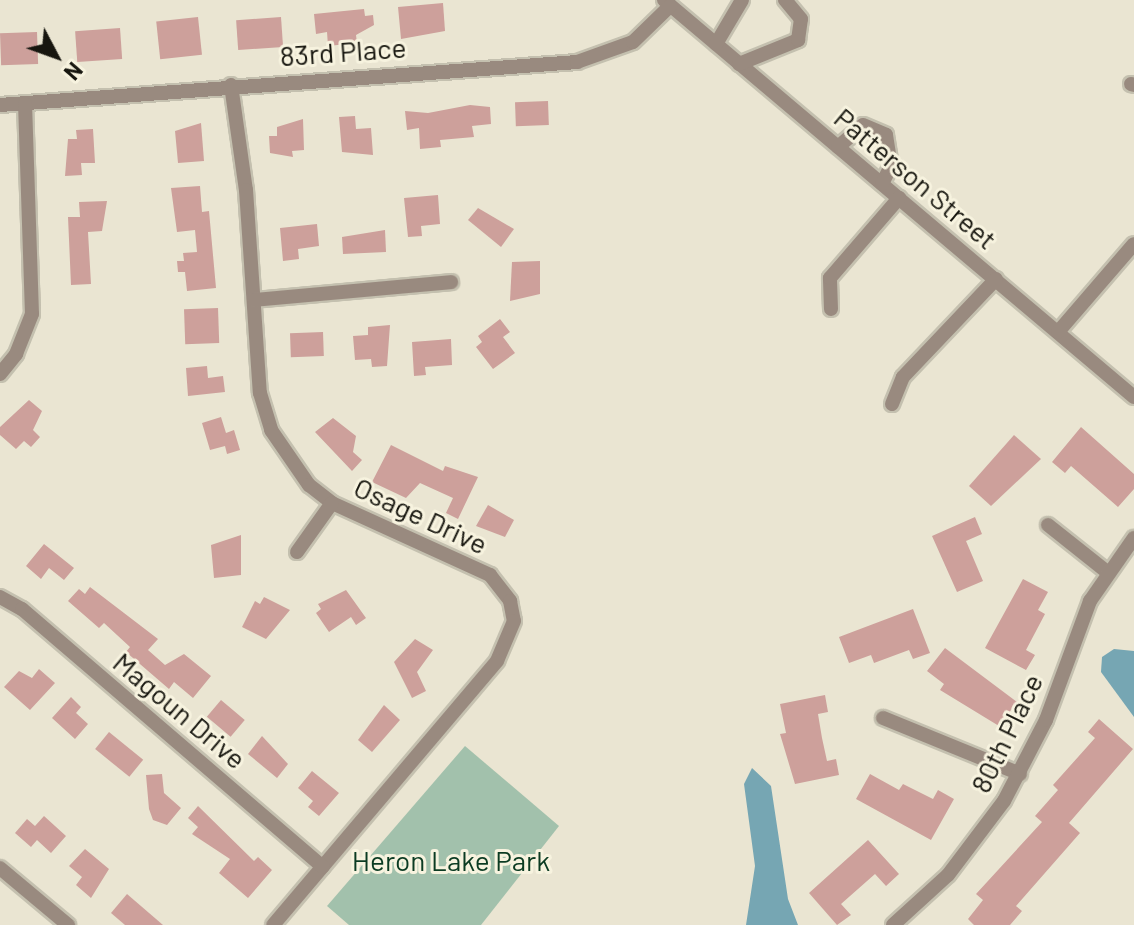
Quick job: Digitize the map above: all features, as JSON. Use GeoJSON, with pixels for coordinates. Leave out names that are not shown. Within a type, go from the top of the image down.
{"type":"FeatureCollection","features":[{"type":"Feature","properties":{"kind":"street"},"geometry":{"type":"LineString","coordinates":[[716,44],[742,0]]}},
{"type":"Feature","properties":{"kind":"street"},"geometry":{"type":"LineString","coordinates":[[739,64],[798,40],[801,19],[785,0]]}},
{"type":"Feature","properties":{"kind":"street","name":"Patterson Street"},"geometry":{"type":"LineString","coordinates":[[667,3],[1134,397]]}},
{"type":"Feature","properties":{"kind":"street","name":"83rd Place"},"geometry":{"type":"LineString","coordinates":[[0,105],[599,58],[633,42],[667,3]]}},
{"type":"Feature","properties":{"kind":"street","name":"Osage Drive"},"geometry":{"type":"LineString","coordinates":[[231,85],[246,190],[260,393],[271,430],[288,460],[332,503],[490,575],[510,601],[514,621],[497,661],[273,925]]}},
{"type":"Feature","properties":{"kind":"street"},"geometry":{"type":"LineString","coordinates":[[0,374],[16,354],[32,314],[25,104]]}},
{"type":"Feature","properties":{"kind":"street"},"geometry":{"type":"LineString","coordinates":[[838,147],[863,125],[886,135],[891,166],[882,184]]}},
{"type":"Feature","properties":{"kind":"street"},"geometry":{"type":"LineString","coordinates":[[831,309],[830,278],[899,198]]}},
{"type":"Feature","properties":{"kind":"street"},"geometry":{"type":"LineString","coordinates":[[1058,332],[1134,244]]}},
{"type":"Feature","properties":{"kind":"street"},"geometry":{"type":"LineString","coordinates":[[892,404],[903,377],[996,279]]}},
{"type":"Feature","properties":{"kind":"street"},"geometry":{"type":"LineString","coordinates":[[254,300],[451,282]]}},
{"type":"Feature","properties":{"kind":"street"},"geometry":{"type":"LineString","coordinates":[[297,552],[332,503]]}},
{"type":"Feature","properties":{"kind":"street"},"geometry":{"type":"LineString","coordinates":[[1048,525],[1107,572]]}},
{"type":"Feature","properties":{"kind":"street","name":"80th Place"},"geometry":{"type":"LineString","coordinates":[[893,925],[956,865],[1020,774],[1046,720],[1090,601],[1107,572],[1133,540]]}},
{"type":"Feature","properties":{"kind":"street","name":"Magoun Drive"},"geometry":{"type":"LineString","coordinates":[[0,597],[22,609],[323,867]]}},
{"type":"Feature","properties":{"kind":"street"},"geometry":{"type":"LineString","coordinates":[[883,718],[1020,774]]}},
{"type":"Feature","properties":{"kind":"street"},"geometry":{"type":"LineString","coordinates":[[0,868],[68,925]]}},
{"type":"Feature","properties":{"kind":"green space","name":"Heron Lake Park"},"geometry":{"type":"Polygon","coordinates":[[[465,746],[559,826],[481,925],[349,925],[327,906],[465,746]]]}},
{"type":"Feature","properties":{"kind":"water"},"geometry":{"type":"Polygon","coordinates":[[[1114,649],[1134,651],[1134,717],[1101,672],[1102,657],[1114,649]]]}},
{"type":"Feature","properties":{"kind":"water"},"geometry":{"type":"Polygon","coordinates":[[[752,768],[771,786],[788,899],[798,925],[746,925],[755,866],[744,784],[752,768]]]}},
{"type":"Feature","properties":{"kind":"building"},"geometry":{"type":"Polygon","coordinates":[[[443,3],[445,31],[401,39],[398,7],[443,3]]]}},
{"type":"Feature","properties":{"kind":"building"},"geometry":{"type":"Polygon","coordinates":[[[364,9],[365,16],[373,15],[374,25],[356,35],[357,43],[328,46],[327,32],[316,34],[314,14],[364,9]]]}},
{"type":"Feature","properties":{"kind":"building"},"geometry":{"type":"Polygon","coordinates":[[[198,17],[202,55],[160,59],[156,21],[198,17]]]}},
{"type":"Feature","properties":{"kind":"building"},"geometry":{"type":"Polygon","coordinates":[[[281,17],[283,47],[238,50],[236,20],[281,17]]]}},
{"type":"Feature","properties":{"kind":"building"},"geometry":{"type":"Polygon","coordinates":[[[120,28],[122,59],[77,62],[75,31],[120,28]]]}},
{"type":"Feature","properties":{"kind":"building"},"geometry":{"type":"Polygon","coordinates":[[[37,32],[38,64],[1,65],[0,33],[37,32]]]}},
{"type":"Feature","properties":{"kind":"building"},"geometry":{"type":"Polygon","coordinates":[[[548,101],[549,125],[516,126],[515,102],[548,101]]]}},
{"type":"Feature","properties":{"kind":"building"},"geometry":{"type":"Polygon","coordinates":[[[470,105],[490,107],[491,124],[472,126],[474,137],[440,140],[441,147],[420,149],[419,128],[407,130],[405,111],[428,113],[470,105]]]}},
{"type":"Feature","properties":{"kind":"building"},"geometry":{"type":"Polygon","coordinates":[[[355,116],[356,129],[371,128],[373,155],[342,152],[339,117],[355,116]]]}},
{"type":"Feature","properties":{"kind":"building"},"geometry":{"type":"Polygon","coordinates":[[[303,119],[304,150],[292,151],[293,157],[270,153],[269,136],[277,136],[277,127],[303,119]]]}},
{"type":"Feature","properties":{"kind":"building"},"geometry":{"type":"Polygon","coordinates":[[[201,123],[204,161],[178,163],[175,131],[201,123]]]}},
{"type":"Feature","properties":{"kind":"building"},"geometry":{"type":"Polygon","coordinates":[[[93,129],[95,163],[81,163],[82,175],[65,176],[68,139],[77,139],[76,130],[93,129]]]}},
{"type":"Feature","properties":{"kind":"building"},"geometry":{"type":"Polygon","coordinates":[[[200,186],[202,212],[209,211],[216,288],[187,291],[185,272],[178,272],[177,261],[184,261],[183,253],[197,252],[195,230],[177,232],[171,188],[200,186]]]}},
{"type":"Feature","properties":{"kind":"building"},"geometry":{"type":"Polygon","coordinates":[[[438,195],[440,224],[421,226],[422,236],[408,237],[404,198],[438,195]]]}},
{"type":"Feature","properties":{"kind":"building"},"geometry":{"type":"Polygon","coordinates":[[[107,201],[102,231],[88,232],[91,284],[71,285],[68,217],[80,217],[79,202],[107,201]]]}},
{"type":"Feature","properties":{"kind":"building"},"geometry":{"type":"Polygon","coordinates":[[[478,208],[514,229],[501,247],[468,220],[478,208]]]}},
{"type":"Feature","properties":{"kind":"building"},"geometry":{"type":"Polygon","coordinates":[[[317,224],[319,246],[298,249],[299,259],[283,261],[280,228],[317,224]]]}},
{"type":"Feature","properties":{"kind":"building"},"geometry":{"type":"Polygon","coordinates":[[[385,230],[386,252],[343,254],[342,237],[385,230]]]}},
{"type":"Feature","properties":{"kind":"building"},"geometry":{"type":"Polygon","coordinates":[[[540,261],[540,294],[510,301],[512,262],[540,261]]]}},
{"type":"Feature","properties":{"kind":"building"},"geometry":{"type":"Polygon","coordinates":[[[218,308],[219,343],[185,344],[184,309],[218,308]]]}},
{"type":"Feature","properties":{"kind":"building"},"geometry":{"type":"Polygon","coordinates":[[[500,319],[510,332],[503,337],[515,353],[493,369],[476,347],[482,342],[478,336],[500,319]]]}},
{"type":"Feature","properties":{"kind":"building"},"geometry":{"type":"Polygon","coordinates":[[[390,325],[387,366],[372,367],[371,359],[355,360],[353,336],[368,335],[368,327],[390,325]]]}},
{"type":"Feature","properties":{"kind":"building"},"geometry":{"type":"Polygon","coordinates":[[[323,332],[324,356],[291,357],[290,333],[323,332]]]}},
{"type":"Feature","properties":{"kind":"building"},"geometry":{"type":"Polygon","coordinates":[[[451,339],[452,365],[425,367],[426,375],[414,376],[412,342],[451,339]]]}},
{"type":"Feature","properties":{"kind":"building"},"geometry":{"type":"Polygon","coordinates":[[[207,366],[208,378],[223,376],[225,392],[188,396],[186,368],[207,366]]]}},
{"type":"Feature","properties":{"kind":"building"},"geometry":{"type":"Polygon","coordinates":[[[29,400],[42,411],[33,430],[40,437],[31,447],[24,441],[16,449],[0,435],[0,427],[29,400]]]}},
{"type":"Feature","properties":{"kind":"building"},"geometry":{"type":"Polygon","coordinates":[[[221,417],[226,433],[234,430],[240,450],[227,454],[225,446],[210,450],[202,423],[221,417]]]}},
{"type":"Feature","properties":{"kind":"building"},"geometry":{"type":"Polygon","coordinates":[[[333,418],[356,436],[353,452],[362,460],[352,471],[315,432],[333,418]]]}},
{"type":"Feature","properties":{"kind":"building"},"geometry":{"type":"Polygon","coordinates":[[[1081,427],[1134,474],[1134,489],[1118,507],[1071,466],[1065,473],[1052,462],[1081,427]]]}},
{"type":"Feature","properties":{"kind":"building"},"geometry":{"type":"Polygon","coordinates":[[[1014,435],[1041,459],[991,506],[969,486],[1014,435]]]}},
{"type":"Feature","properties":{"kind":"building"},"geometry":{"type":"Polygon","coordinates":[[[391,445],[443,471],[445,466],[478,477],[458,519],[446,513],[453,498],[420,483],[406,498],[372,482],[391,445]]]}},
{"type":"Feature","properties":{"kind":"building"},"geometry":{"type":"Polygon","coordinates":[[[488,505],[514,520],[505,537],[476,526],[488,505]]]}},
{"type":"Feature","properties":{"kind":"building"},"geometry":{"type":"Polygon","coordinates":[[[975,517],[982,534],[966,541],[983,581],[957,592],[932,536],[975,517]]]}},
{"type":"Feature","properties":{"kind":"building"},"geometry":{"type":"Polygon","coordinates":[[[241,535],[241,575],[214,578],[211,545],[241,535]]]}},
{"type":"Feature","properties":{"kind":"building"},"geometry":{"type":"Polygon","coordinates":[[[44,544],[74,568],[64,580],[49,568],[41,579],[26,566],[44,544]]]}},
{"type":"Feature","properties":{"kind":"building"},"geometry":{"type":"Polygon","coordinates":[[[1023,579],[1048,592],[1038,610],[1045,614],[1026,650],[1035,655],[1026,670],[985,648],[1023,579]]]}},
{"type":"Feature","properties":{"kind":"building"},"geometry":{"type":"Polygon","coordinates":[[[90,587],[158,639],[148,650],[165,665],[184,654],[211,676],[193,698],[174,682],[169,689],[126,652],[130,647],[104,623],[99,628],[68,601],[79,589],[85,594],[90,587]]]}},
{"type":"Feature","properties":{"kind":"building"},"geometry":{"type":"Polygon","coordinates":[[[346,590],[366,618],[356,625],[351,617],[329,632],[316,613],[321,609],[318,604],[346,590]]]}},
{"type":"Feature","properties":{"kind":"building"},"geometry":{"type":"Polygon","coordinates":[[[264,597],[290,610],[266,639],[242,627],[255,601],[260,604],[264,597]]]}},
{"type":"Feature","properties":{"kind":"building"},"geometry":{"type":"Polygon","coordinates":[[[913,609],[930,653],[913,659],[909,650],[874,663],[871,655],[849,663],[839,637],[913,609]]]}},
{"type":"Feature","properties":{"kind":"building"},"geometry":{"type":"Polygon","coordinates":[[[415,639],[433,650],[417,672],[426,691],[412,698],[394,662],[415,639]]]}},
{"type":"Feature","properties":{"kind":"building"},"geometry":{"type":"Polygon","coordinates":[[[945,648],[1017,702],[999,726],[940,690],[944,684],[927,671],[945,648]]]}},
{"type":"Feature","properties":{"kind":"building"},"geometry":{"type":"Polygon","coordinates":[[[39,669],[55,683],[30,710],[4,687],[19,671],[32,678],[39,669]]]}},
{"type":"Feature","properties":{"kind":"building"},"geometry":{"type":"Polygon","coordinates":[[[825,695],[828,712],[818,714],[822,738],[827,761],[836,759],[839,775],[795,784],[780,734],[786,733],[780,704],[825,695]]]}},
{"type":"Feature","properties":{"kind":"building"},"geometry":{"type":"Polygon","coordinates":[[[71,697],[81,707],[76,713],[88,724],[75,739],[52,718],[71,697]]]}},
{"type":"Feature","properties":{"kind":"building"},"geometry":{"type":"Polygon","coordinates":[[[221,700],[245,720],[231,737],[207,717],[221,700]]]}},
{"type":"Feature","properties":{"kind":"building"},"geometry":{"type":"Polygon","coordinates":[[[384,705],[400,720],[372,752],[358,740],[384,705]]]}},
{"type":"Feature","properties":{"kind":"building"},"geometry":{"type":"Polygon","coordinates":[[[1099,719],[1133,749],[1069,823],[1080,833],[1016,906],[1022,911],[1010,925],[974,925],[968,919],[983,900],[976,894],[1042,822],[1035,816],[1058,790],[1053,785],[1095,738],[1088,732],[1099,719]]]}},
{"type":"Feature","properties":{"kind":"building"},"geometry":{"type":"Polygon","coordinates":[[[109,732],[143,760],[129,777],[95,749],[109,732]]]}},
{"type":"Feature","properties":{"kind":"building"},"geometry":{"type":"Polygon","coordinates":[[[262,736],[288,764],[277,778],[248,754],[262,736]]]}},
{"type":"Feature","properties":{"kind":"building"},"geometry":{"type":"Polygon","coordinates":[[[312,771],[339,793],[319,816],[308,807],[313,801],[298,788],[312,771]]]}},
{"type":"Feature","properties":{"kind":"building"},"geometry":{"type":"Polygon","coordinates":[[[162,774],[164,793],[181,808],[167,825],[153,820],[149,809],[146,775],[162,774]]]}},
{"type":"Feature","properties":{"kind":"building"},"geometry":{"type":"Polygon","coordinates":[[[870,774],[899,790],[903,784],[933,799],[938,790],[954,799],[931,840],[856,799],[870,774]]]}},
{"type":"Feature","properties":{"kind":"building"},"geometry":{"type":"Polygon","coordinates":[[[198,806],[254,861],[258,857],[272,870],[248,898],[219,873],[230,859],[192,834],[198,827],[188,818],[198,806]]]}},
{"type":"Feature","properties":{"kind":"building"},"geometry":{"type":"Polygon","coordinates":[[[44,816],[66,836],[51,853],[37,840],[31,847],[15,833],[27,819],[35,826],[44,816]]]}},
{"type":"Feature","properties":{"kind":"building"},"geometry":{"type":"Polygon","coordinates":[[[868,840],[899,874],[886,886],[875,874],[841,904],[851,915],[837,925],[809,893],[868,840]]]}},
{"type":"Feature","properties":{"kind":"building"},"geometry":{"type":"Polygon","coordinates":[[[85,849],[109,869],[91,898],[76,885],[82,877],[69,866],[85,849]]]}},
{"type":"Feature","properties":{"kind":"building"},"geometry":{"type":"Polygon","coordinates":[[[127,894],[163,925],[125,925],[111,913],[127,894]]]}}]}
